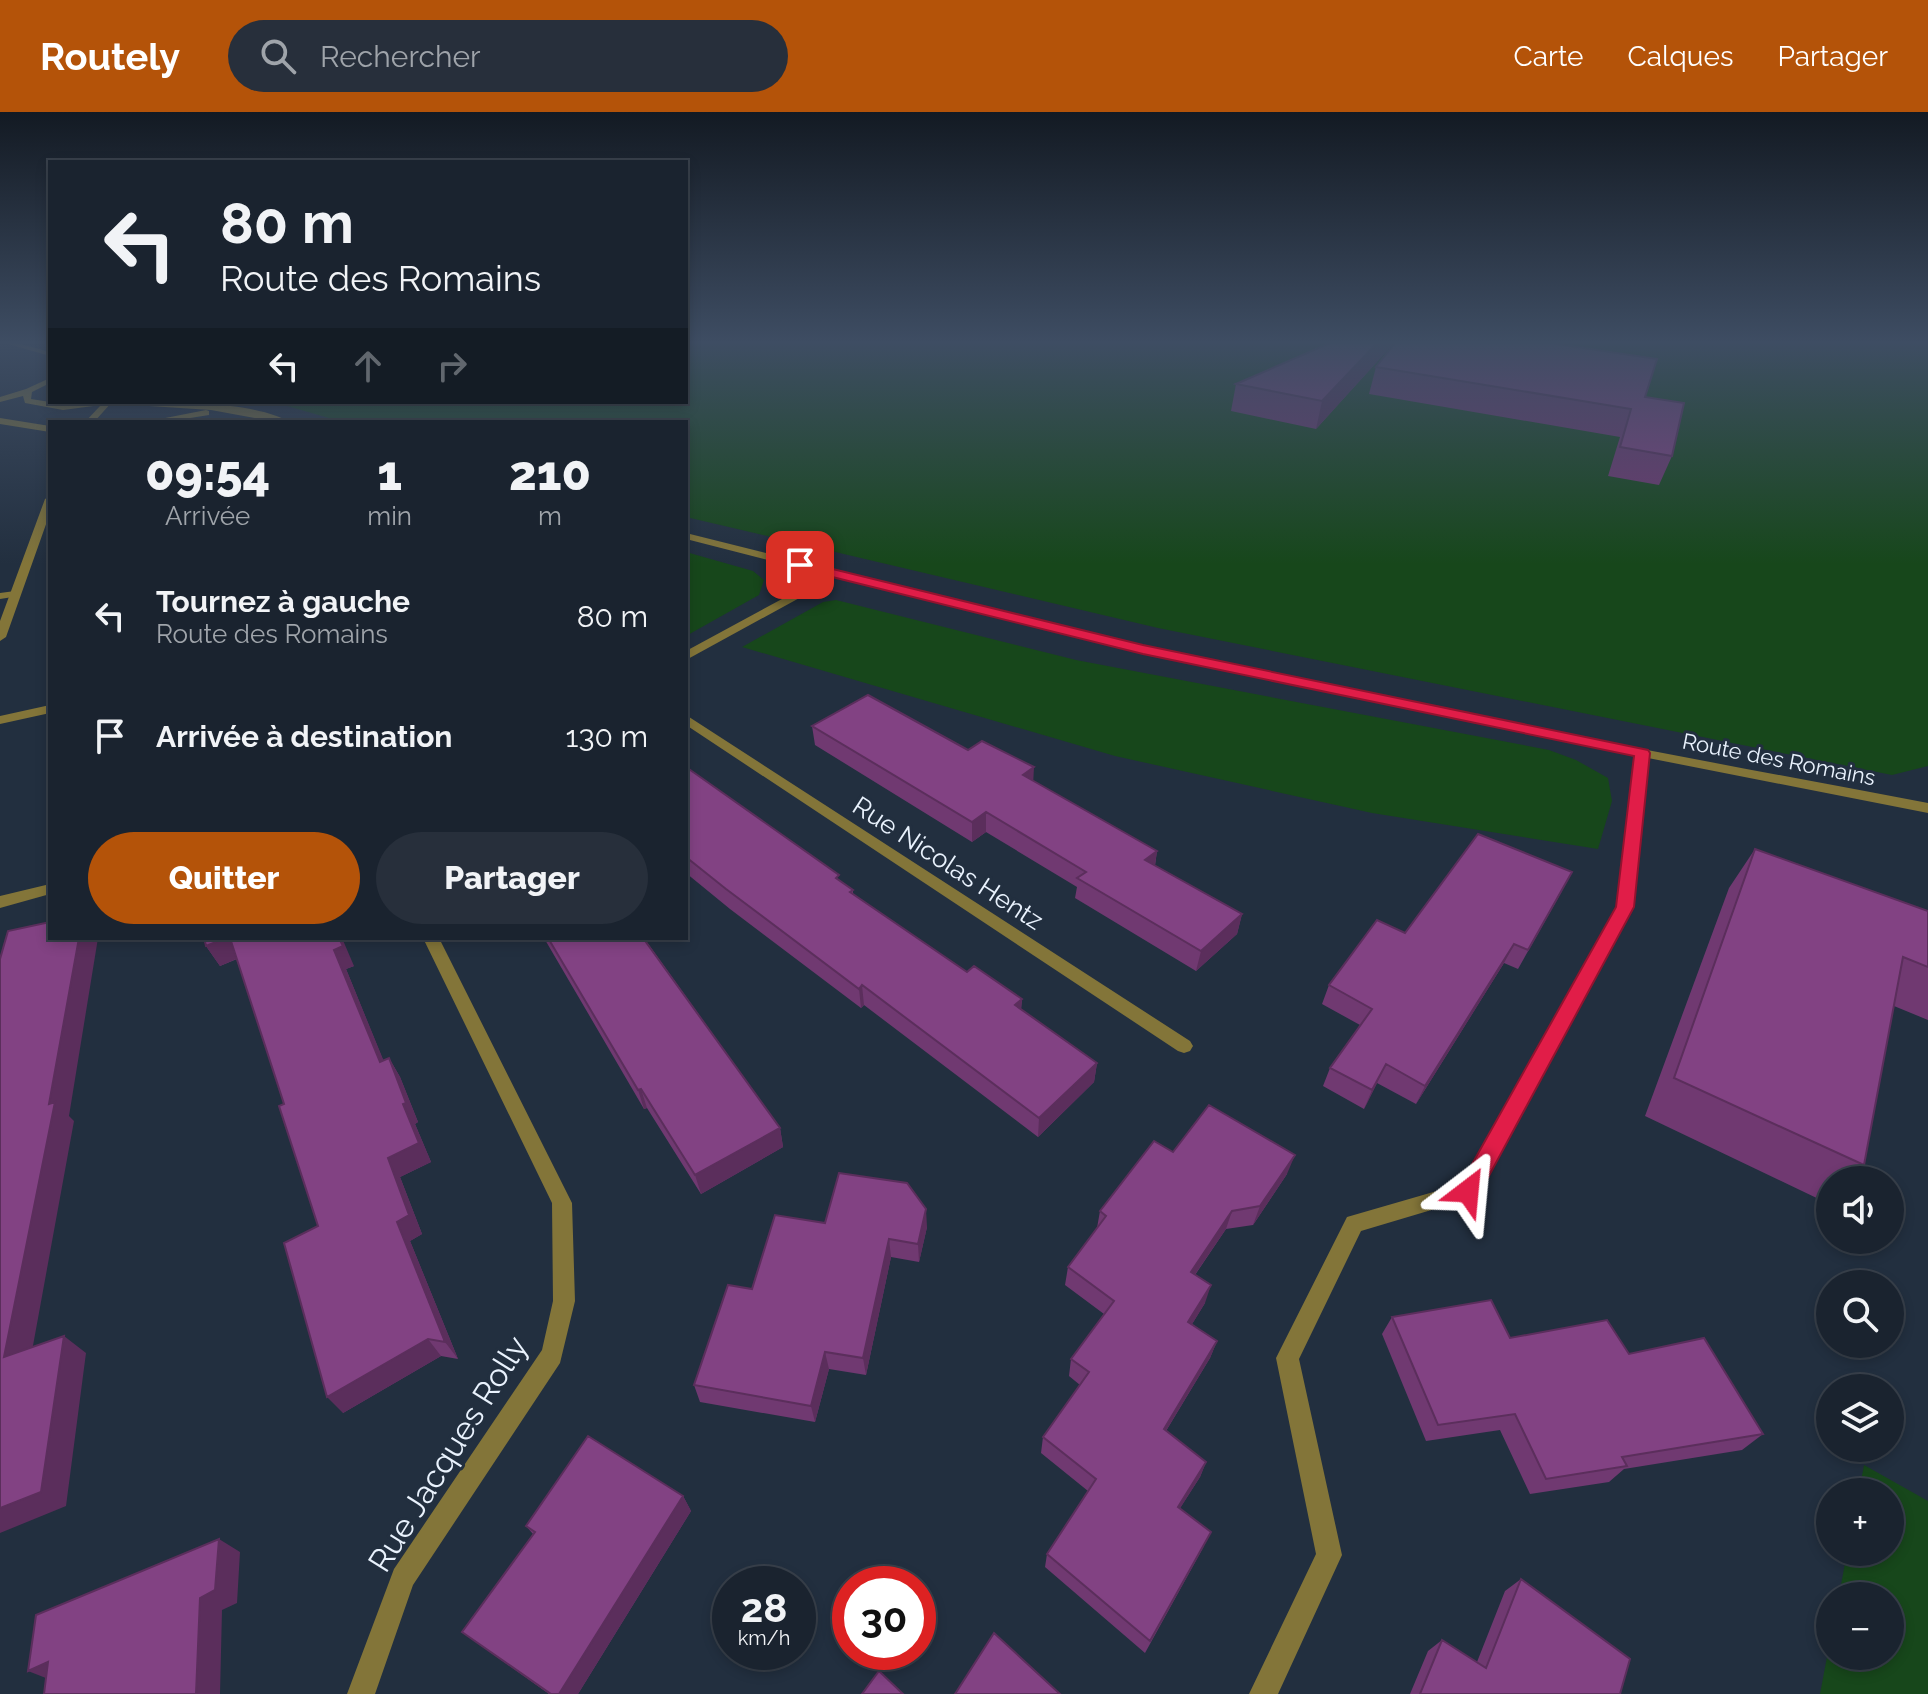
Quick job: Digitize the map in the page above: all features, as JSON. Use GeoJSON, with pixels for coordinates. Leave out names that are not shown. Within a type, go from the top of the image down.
{"type":"FeatureCollection","features":[{"type":"Feature","properties":{"kind":"street"},"geometry":{"type":"LineString","coordinates":[[0,421],[48,429]]}},
{"type":"Feature","properties":{"kind":"street"},"geometry":{"type":"LineString","coordinates":[[0,637],[48,504]]}},
{"type":"Feature","properties":{"kind":"street","name":"Route des Romains"},"geometry":{"type":"LineString","coordinates":[[688,537],[1158,653],[1642,753],[1928,808]]}},
{"type":"Feature","properties":{"kind":"street"},"geometry":{"type":"LineString","coordinates":[[688,655],[799,594],[828,572]]}},
{"type":"Feature","properties":{"kind":"street"},"geometry":{"type":"LineString","coordinates":[[0,596],[15,594]]}},
{"type":"Feature","properties":{"kind":"street"},"geometry":{"type":"LineString","coordinates":[[0,720],[48,709]]}},
{"type":"Feature","properties":{"kind":"street","name":"Rue Nicolas Hentz"},"geometry":{"type":"LineString","coordinates":[[688,720],[1184,1046]]}},
{"type":"Feature","properties":{"kind":"street"},"geometry":{"type":"LineString","coordinates":[[1263,1694],[1329,1555],[1287,1358],[1354,1224],[1468,1191],[1625,907],[1642,753]]}},
{"type":"Feature","properties":{"kind":"street"},"geometry":{"type":"LineString","coordinates":[[0,902],[48,890]]}},
{"type":"Feature","properties":{"kind":"street","name":"Rue Jacques Rolly"},"geometry":{"type":"LineString","coordinates":[[361,1694],[403,1578],[552,1355],[564,1301],[562,1203],[432,940]]}},
{"type":"Feature","properties":{"kind":"green space"},"geometry":{"type":"Polygon","coordinates":[[[325,417],[1928,417],[1928,766],[1892,775],[1158,628],[688,517],[688,420],[336,420],[325,417]]]}},
{"type":"Feature","properties":{"kind":"green space"},"geometry":{"type":"Polygon","coordinates":[[[688,553],[753,571],[764,580],[759,595],[688,635],[688,553]]]}},
{"type":"Feature","properties":{"kind":"green space"},"geometry":{"type":"Polygon","coordinates":[[[836,600],[1076,660],[1549,750],[1576,760],[1608,778],[1612,801],[1598,849],[1372,813],[1115,756],[742,647],[823,602],[836,600]]]}},
{"type":"Feature","properties":{"kind":"green space"},"geometry":{"type":"Polygon","coordinates":[[[1864,1465],[1887,1478],[1862,1478],[1864,1465]]]}},
{"type":"Feature","properties":{"kind":"green space"},"geometry":{"type":"Polygon","coordinates":[[[1904,1488],[1928,1501],[1928,1694],[1820,1694],[1825,1670],[1904,1670],[1904,1582],[1842,1582],[1844,1566],[1904,1566],[1904,1488]]]}},
{"type":"Feature","properties":{"kind":"building"},"geometry":{"type":"Polygon","coordinates":[[[1629,417],[1681,417],[1672,456],[1620,447],[1629,417]]]}},
{"type":"Feature","properties":{"kind":"building"},"geometry":{"type":"Polygon","coordinates":[[[868,695],[968,750],[982,741],[1034,767],[1023,775],[1157,851],[1145,860],[1242,914],[1201,951],[1077,878],[1086,872],[986,812],[972,822],[812,726],[868,695]]]}},
{"type":"Feature","properties":{"kind":"building"},"geometry":{"type":"Polygon","coordinates":[[[688,768],[839,875],[836,878],[853,890],[850,892],[967,972],[974,966],[1022,999],[1015,1005],[1097,1063],[1039,1118],[862,985],[859,989],[688,859],[688,768]]]}},
{"type":"Feature","properties":{"kind":"building"},"geometry":{"type":"Polygon","coordinates":[[[1478,834],[1572,872],[1528,950],[1514,944],[1425,1086],[1386,1064],[1372,1090],[1330,1068],[1372,1009],[1329,985],[1377,920],[1405,933],[1478,834]]]}},
{"type":"Feature","properties":{"kind":"building"},"geometry":{"type":"Polygon","coordinates":[[[1755,849],[1928,911],[1928,967],[1903,957],[1864,1165],[1674,1078],[1755,849]]]}},
{"type":"Feature","properties":{"kind":"building"},"geometry":{"type":"Polygon","coordinates":[[[48,922],[48,940],[79,940],[49,1104],[55,1102],[4,1357],[64,1336],[41,1492],[0,1508],[0,959],[8,931],[48,922]]]}},
{"type":"Feature","properties":{"kind":"building"},"geometry":{"type":"Polygon","coordinates":[[[204,940],[221,940],[206,946],[204,940]]]}},
{"type":"Feature","properties":{"kind":"building"},"geometry":{"type":"Polygon","coordinates":[[[231,940],[340,940],[343,946],[334,950],[380,1062],[389,1058],[419,1143],[388,1158],[409,1215],[397,1222],[445,1342],[428,1339],[327,1397],[284,1243],[318,1226],[279,1106],[284,1104],[231,940]]]}},
{"type":"Feature","properties":{"kind":"building"},"geometry":{"type":"Polygon","coordinates":[[[549,940],[644,940],[780,1128],[695,1175],[641,1089],[638,1090],[549,940]]]}},
{"type":"Feature","properties":{"kind":"building"},"geometry":{"type":"Polygon","coordinates":[[[1209,1105],[1295,1155],[1260,1206],[1232,1211],[1191,1272],[1211,1285],[1188,1322],[1217,1341],[1164,1429],[1206,1462],[1178,1507],[1211,1532],[1150,1641],[1047,1554],[1096,1479],[1043,1437],[1089,1372],[1071,1359],[1114,1301],[1068,1267],[1106,1216],[1100,1211],[1154,1141],[1173,1152],[1209,1105]]]}},
{"type":"Feature","properties":{"kind":"building"},"geometry":{"type":"Polygon","coordinates":[[[839,1173],[907,1183],[926,1209],[918,1244],[889,1239],[863,1358],[825,1352],[811,1406],[694,1385],[728,1285],[752,1289],[775,1215],[825,1223],[839,1173]]]}},
{"type":"Feature","properties":{"kind":"building"},"geometry":{"type":"Polygon","coordinates":[[[1491,1300],[1510,1338],[1607,1320],[1629,1354],[1704,1338],[1763,1434],[1622,1457],[1627,1466],[1546,1479],[1515,1414],[1438,1425],[1392,1317],[1491,1300]]]}},
{"type":"Feature","properties":{"kind":"building"},"geometry":{"type":"Polygon","coordinates":[[[588,1436],[683,1496],[559,1694],[551,1694],[462,1632],[535,1532],[526,1526],[588,1436]]]}},
{"type":"Feature","properties":{"kind":"building"},"geometry":{"type":"Polygon","coordinates":[[[219,1539],[215,1590],[200,1598],[196,1694],[44,1694],[48,1662],[28,1671],[36,1615],[219,1539]]]}},
{"type":"Feature","properties":{"kind":"building"},"geometry":{"type":"Polygon","coordinates":[[[1521,1579],[1630,1659],[1620,1694],[1420,1694],[1442,1640],[1486,1668],[1521,1579]]]}},
{"type":"Feature","properties":{"kind":"building"},"geometry":{"type":"Polygon","coordinates":[[[994,1633],[1060,1694],[955,1694],[994,1633]]]}},
{"type":"Feature","properties":{"kind":"building"},"geometry":{"type":"Polygon","coordinates":[[[879,1671],[903,1694],[862,1694],[879,1671]]]}},
{"type":"Feature","properties":{"kind":"route"},"geometry":{"type":"LineString","coordinates":[[800,565],[949,604],[1143,649],[1332,691],[1642,753],[1625,907],[1468,1191]]}}]}
